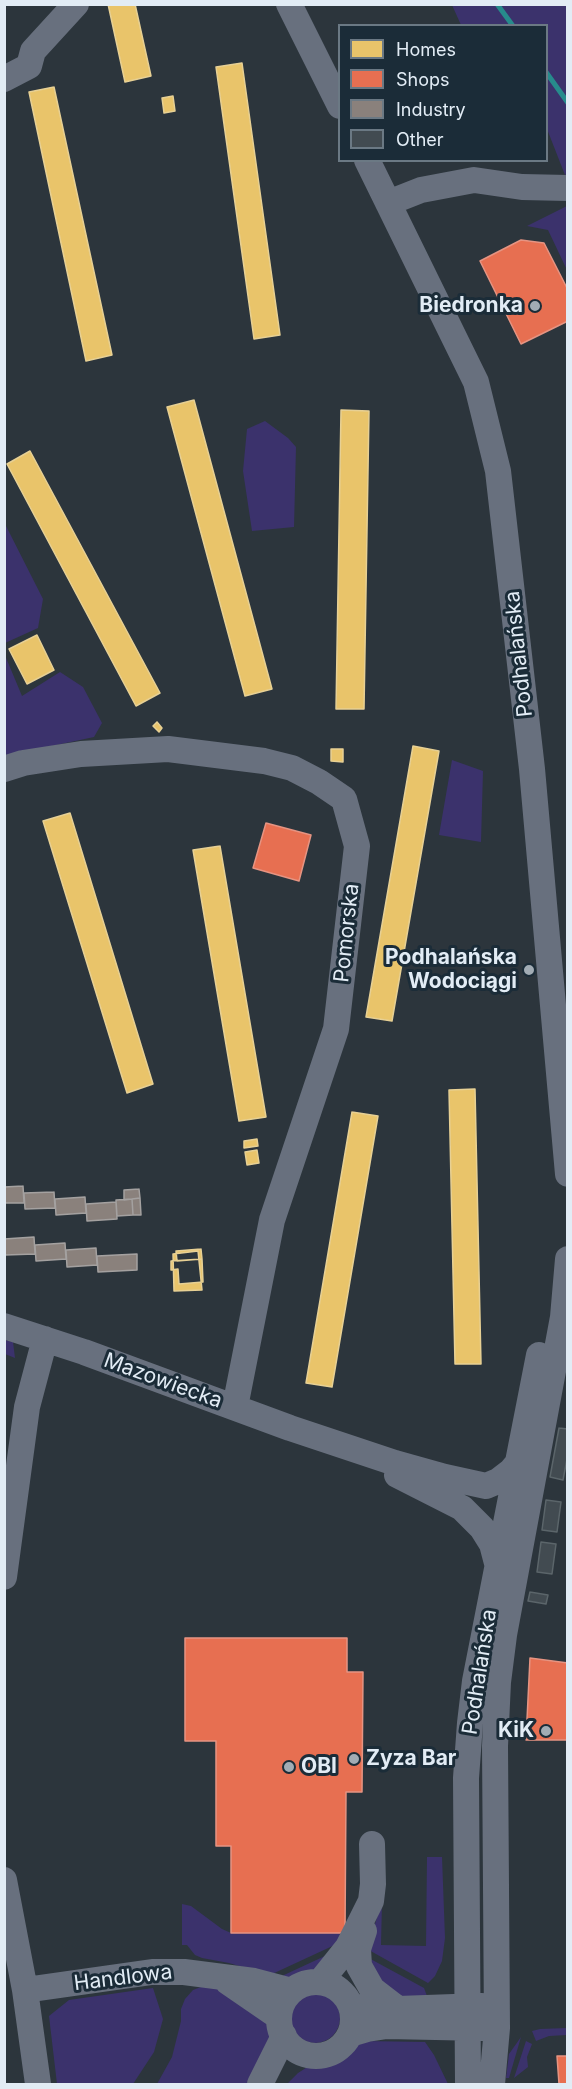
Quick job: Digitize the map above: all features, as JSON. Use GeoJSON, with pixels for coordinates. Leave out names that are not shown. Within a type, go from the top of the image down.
{"type":"FeatureCollection","features":[{"type":"Feature","properties":{"kind":"street"},"geometry":{"type":"LineString","coordinates":[[4,79],[29,66],[33,51],[76,4]]}},
{"type":"Feature","properties":{"kind":"street"},"geometry":{"type":"LineString","coordinates":[[289,4],[338,104]]}},
{"type":"Feature","properties":{"kind":"street","name":"Podhalańska"},"geometry":{"type":"LineString","coordinates":[[368,162],[476,382],[498,471],[532,769],[567,1174]]}},
{"type":"Feature","properties":{"kind":"street"},"geometry":{"type":"LineString","coordinates":[[388,203],[421,190],[474,180],[522,187],[567,188]]}},
{"type":"Feature","properties":{"kind":"street","name":"Pomorska"},"geometry":{"type":"LineString","coordinates":[[4,769],[23,763],[81,754],[168,749],[264,761],[292,768],[344,800],[357,846],[336,1029],[272,1220],[235,1407]]}},
{"type":"Feature","properties":{"kind":"street","name":"Podhalańska"},"geometry":{"type":"LineString","coordinates":[[483,2017],[468,1953],[466,1778],[470,1723],[475,1681],[543,1335],[567,1264]]}},
{"type":"Feature","properties":{"kind":"street","name":"Podhalańska"},"geometry":{"type":"LineString","coordinates":[[468,2076],[496,1972],[495,1746],[498,1682],[504,1635],[563,1317],[567,1264]]}},
{"type":"Feature","properties":{"kind":"street","name":"Mazowiecka"},"geometry":{"type":"LineString","coordinates":[[4,1326],[395,1463],[486,1486]]}},
{"type":"Feature","properties":{"kind":"street"},"geometry":{"type":"LineString","coordinates":[[4,1577],[27,1407],[45,1339]]}},
{"type":"Feature","properties":{"kind":"street","name":"Mazowiecka"},"geometry":{"type":"LineString","coordinates":[[321,1438],[462,1508],[486,1512],[508,1508]]}},
{"type":"Feature","properties":{"kind":"street"},"geometry":{"type":"LineString","coordinates":[[516,1465],[511,1472],[486,1486],[515,1516],[523,1536]]}},
{"type":"Feature","properties":{"kind":"street"},"geometry":{"type":"LineString","coordinates":[[508,1508],[523,1502],[531,1489]]}},
{"type":"Feature","properties":{"kind":"street","name":"Mazowiecka"},"geometry":{"type":"LineString","coordinates":[[462,1508],[482,1528],[492,1544],[498,1567]]}},
{"type":"Feature","properties":{"kind":"street"},"geometry":{"type":"LineString","coordinates":[[372,1844],[374,1884],[368,1921],[348,1982],[350,2002],[353,2015],[350,2034],[336,2050],[327,2055],[306,2054],[290,2045],[282,2026],[281,2007],[292,1991],[300,1985],[320,1982],[337,1988],[350,2002],[365,2008],[398,2008],[432,2017],[455,2042],[468,2076]]}},
{"type":"Feature","properties":{"kind":"street"},"geometry":{"type":"LineString","coordinates":[[4,1880],[25,1990],[38,2085]]}},
{"type":"Feature","properties":{"kind":"street"},"geometry":{"type":"LineString","coordinates":[[320,1982],[348,1947],[371,1901]]}},
{"type":"Feature","properties":{"kind":"street"},"geometry":{"type":"LineString","coordinates":[[358,1949],[359,1966],[372,1989],[398,2008]]}},
{"type":"Feature","properties":{"kind":"street"},"geometry":{"type":"LineString","coordinates":[[432,2017],[456,1984],[468,1953]]}},
{"type":"Feature","properties":{"kind":"street","name":"Handlowa"},"geometry":{"type":"LineString","coordinates":[[25,1990],[152,1972],[184,1972],[254,1981],[292,1991]]}},
{"type":"Feature","properties":{"kind":"street"},"geometry":{"type":"LineString","coordinates":[[220,1977],[282,2026]]}},
{"type":"Feature","properties":{"kind":"street"},"geometry":{"type":"LineString","coordinates":[[350,2034],[432,2017],[483,2017],[492,2084]]}},
{"type":"Feature","properties":{"kind":"street"},"geometry":{"type":"LineString","coordinates":[[260,2085],[282,2026]]}},
{"type":"Feature","properties":{"kind":"street"},"geometry":{"type":"LineString","coordinates":[[268,2085],[306,2054]]}},
{"type":"Feature","properties":{"kind":"shaded area"},"geometry":{"type":"Polygon","coordinates":[[[452,5],[567,5],[567,174],[565,175],[548,132],[548,24],[461,24],[452,5]]]}},
{"type":"Feature","properties":{"kind":"shaded area"},"geometry":{"type":"Polygon","coordinates":[[[567,206],[567,270],[548,230],[527,226],[567,206]]]}},
{"type":"Feature","properties":{"kind":"shaded area"},"geometry":{"type":"Polygon","coordinates":[[[265,421],[296,447],[294,527],[252,531],[243,471],[247,429],[265,421]]]}},
{"type":"Feature","properties":{"kind":"shaded area"},"geometry":{"type":"Polygon","coordinates":[[[5,524],[43,599],[38,628],[5,643],[5,524]]]}},
{"type":"Feature","properties":{"kind":"shaded area"},"geometry":{"type":"Polygon","coordinates":[[[4,653],[22,696],[60,672],[83,687],[102,723],[94,737],[5,756],[4,653]]]}},
{"type":"Feature","properties":{"kind":"shaded area"},"geometry":{"type":"Polygon","coordinates":[[[452,760],[483,771],[481,842],[439,835],[452,760]]]}},
{"type":"Feature","properties":{"kind":"shaded area"},"geometry":{"type":"Polygon","coordinates":[[[5,1340],[13,1342],[15,1358],[5,1354],[5,1340]]]}},
{"type":"Feature","properties":{"kind":"shaded area"},"geometry":{"type":"Polygon","coordinates":[[[427,1857],[442,1857],[445,1938],[442,1961],[435,1976],[428,1983],[367,1949],[382,1902],[381,1945],[426,1946],[427,1857]]]}},
{"type":"Feature","properties":{"kind":"shaded area"},"geometry":{"type":"Polygon","coordinates":[[[182,1904],[191,1906],[231,1933],[340,1930],[339,1943],[270,1975],[202,1958],[195,1955],[187,1945],[182,1945],[182,1904]]]}},
{"type":"Feature","properties":{"kind":"shaded area"},"geometry":{"type":"Polygon","coordinates":[[[340,1949],[320,1973],[285,1983],[274,1981],[284,1975],[340,1949]]]}},
{"type":"Feature","properties":{"kind":"shaded area"},"geometry":{"type":"Polygon","coordinates":[[[365,1956],[424,1988],[427,1996],[407,1998],[390,1994],[365,1956]]]}},
{"type":"Feature","properties":{"kind":"shaded area"},"geometry":{"type":"Polygon","coordinates":[[[206,1985],[220,1988],[275,2027],[277,2042],[251,2084],[157,2084],[172,2057],[185,1999],[193,1990],[206,1985]]]}},
{"type":"Feature","properties":{"kind":"shaded area"},"geometry":{"type":"Polygon","coordinates":[[[153,1988],[163,2019],[154,2052],[133,2084],[57,2084],[49,2016],[69,2000],[153,1988]]]}},
{"type":"Feature","properties":{"kind":"shaded area"},"geometry":{"type":"Polygon","coordinates":[[[320,1993],[333,2000],[339,2008],[339,2028],[333,2036],[325,2042],[310,2043],[297,2036],[291,2028],[290,2013],[297,2000],[305,1994],[320,1993]]]}},
{"type":"Feature","properties":{"kind":"shaded area"},"geometry":{"type":"Polygon","coordinates":[[[567,2028],[567,2035],[549,2036],[536,2041],[532,2031],[540,2029],[567,2028]]]}},
{"type":"Feature","properties":{"kind":"shaded area"},"geometry":{"type":"Polygon","coordinates":[[[521,2037],[509,2078],[506,2078],[509,2054],[521,2037]]]}},
{"type":"Feature","properties":{"kind":"shaded area"},"geometry":{"type":"Polygon","coordinates":[[[363,2041],[425,2042],[448,2084],[287,2084],[309,2066],[337,2061],[363,2041]]]}},
{"type":"Feature","properties":{"kind":"shaded area"},"geometry":{"type":"Polygon","coordinates":[[[526,2041],[532,2044],[527,2057],[528,2067],[514,2078],[526,2041]]]}},
{"type":"Feature","properties":{"kind":"building: Homes"},"geometry":{"type":"Polygon","coordinates":[[[108,4],[135,4],[151,76],[125,82],[108,4]]]}},
{"type":"Feature","properties":{"kind":"building: Homes"},"geometry":{"type":"Polygon","coordinates":[[[242,63],[280,335],[254,339],[216,67],[242,63]]]}},
{"type":"Feature","properties":{"kind":"building: Homes"},"geometry":{"type":"Polygon","coordinates":[[[54,87],[112,355],[86,361],[29,92],[54,87]]]}},
{"type":"Feature","properties":{"kind":"building: Homes"},"geometry":{"type":"Polygon","coordinates":[[[173,96],[175,111],[164,113],[162,98],[173,96]]]}},
{"type":"Feature","properties":{"kind":"building: Homes"},"geometry":{"type":"Polygon","coordinates":[[[194,400],[272,689],[245,696],[167,407],[194,400]]]}},
{"type":"Feature","properties":{"kind":"building: Homes"},"geometry":{"type":"Polygon","coordinates":[[[341,410],[369,411],[364,709],[336,709],[341,410]]]}},
{"type":"Feature","properties":{"kind":"building: Homes"},"geometry":{"type":"Polygon","coordinates":[[[30,451],[160,693],[136,706],[7,464],[30,451]]]}},
{"type":"Feature","properties":{"kind":"building: Homes"},"geometry":{"type":"Polygon","coordinates":[[[37,635],[54,670],[27,684],[9,649],[37,635]]]}},
{"type":"Feature","properties":{"kind":"building: Homes"},"geometry":{"type":"Polygon","coordinates":[[[157,722],[162,728],[159,732],[153,726],[157,722]]]}},
{"type":"Feature","properties":{"kind":"building: Homes"},"geometry":{"type":"Polygon","coordinates":[[[413,746],[439,751],[392,1021],[366,1017],[413,746]]]}},
{"type":"Feature","properties":{"kind":"building: Homes"},"geometry":{"type":"Polygon","coordinates":[[[331,749],[343,749],[343,762],[331,761],[331,749]]]}},
{"type":"Feature","properties":{"kind":"building: Homes"},"geometry":{"type":"Polygon","coordinates":[[[70,813],[153,1084],[127,1093],[43,821],[70,813]]]}},
{"type":"Feature","properties":{"kind":"building: Homes"},"geometry":{"type":"Polygon","coordinates":[[[220,846],[266,1117],[239,1121],[193,850],[220,846]]]}},
{"type":"Feature","properties":{"kind":"building: Homes"},"geometry":{"type":"Polygon","coordinates":[[[475,1089],[481,1364],[455,1364],[449,1090],[475,1089]]]}},
{"type":"Feature","properties":{"kind":"building: Homes"},"geometry":{"type":"Polygon","coordinates":[[[352,1112],[378,1116],[332,1387],[306,1383],[352,1112]]]}},
{"type":"Feature","properties":{"kind":"building: Homes"},"geometry":{"type":"Polygon","coordinates":[[[257,1139],[258,1146],[244,1148],[244,1141],[257,1139]]]}},
{"type":"Feature","properties":{"kind":"building: Homes"},"geometry":{"type":"Polygon","coordinates":[[[257,1150],[259,1163],[247,1165],[245,1152],[257,1150]]]}},
{"type":"Feature","properties":{"kind":"building: Homes"},"geometry":{"type":"Polygon","coordinates":[[[201,1249],[202,1259],[177,1261],[176,1251],[201,1249]]]}},
{"type":"Feature","properties":{"kind":"building: Homes"},"geometry":{"type":"Polygon","coordinates":[[[198,1251],[202,1290],[174,1291],[173,1254],[198,1251]]]}},
{"type":"Feature","properties":{"kind":"building: Homes"},"geometry":{"type":"Polygon","coordinates":[[[202,1259],[203,1282],[179,1284],[178,1269],[171,1270],[171,1261],[202,1259]]]}},
{"type":"Feature","properties":{"kind":"building: Shops","name":"Biedronka"},"geometry":{"type":"Polygon","coordinates":[[[521,240],[544,243],[568,290],[568,321],[521,344],[480,261],[521,240]]]}},
{"type":"Feature","properties":{"kind":"building: Shops"},"geometry":{"type":"Polygon","coordinates":[[[266,823],[311,835],[299,881],[253,868],[266,823]]]}},
{"type":"Feature","properties":{"kind":"building: Shops","name":"OBI"},"geometry":{"type":"Polygon","coordinates":[[[185,1638],[347,1638],[347,1672],[363,1672],[362,1792],[346,1792],[345,1933],[231,1933],[231,1846],[216,1846],[216,1741],[185,1741],[185,1638]]]}},
{"type":"Feature","properties":{"kind":"building: Shops"},"geometry":{"type":"Polygon","coordinates":[[[530,1658],[568,1663],[568,1740],[526,1740],[530,1658]]]}},
{"type":"Feature","properties":{"kind":"building: Shops"},"geometry":{"type":"Polygon","coordinates":[[[557,2056],[568,2056],[568,2084],[559,2084],[557,2056]]]}},
{"type":"Feature","properties":{"kind":"building: Industry"},"geometry":{"type":"Polygon","coordinates":[[[23,1186],[24,1203],[4,1203],[4,1187],[23,1186]]]}},
{"type":"Feature","properties":{"kind":"building: Industry"},"geometry":{"type":"Polygon","coordinates":[[[139,1189],[140,1198],[124,1200],[124,1190],[139,1189]]]}},
{"type":"Feature","properties":{"kind":"building: Industry"},"geometry":{"type":"Polygon","coordinates":[[[54,1192],[55,1208],[25,1209],[24,1193],[54,1192]]]}},
{"type":"Feature","properties":{"kind":"building: Industry"},"geometry":{"type":"Polygon","coordinates":[[[85,1197],[86,1213],[56,1215],[55,1199],[85,1197]]]}},
{"type":"Feature","properties":{"kind":"building: Industry"},"geometry":{"type":"Polygon","coordinates":[[[140,1198],[141,1215],[133,1215],[132,1199],[140,1198]]]}},
{"type":"Feature","properties":{"kind":"building: Industry"},"geometry":{"type":"Polygon","coordinates":[[[132,1199],[133,1215],[117,1216],[116,1200],[132,1199]]]}},
{"type":"Feature","properties":{"kind":"building: Industry"},"geometry":{"type":"Polygon","coordinates":[[[116,1202],[117,1219],[87,1221],[86,1204],[116,1202]]]}},
{"type":"Feature","properties":{"kind":"building: Industry"},"geometry":{"type":"Polygon","coordinates":[[[34,1237],[35,1254],[5,1255],[4,1239],[34,1237]]]}},
{"type":"Feature","properties":{"kind":"building: Industry"},"geometry":{"type":"Polygon","coordinates":[[[65,1243],[66,1259],[36,1261],[35,1245],[65,1243]]]}},
{"type":"Feature","properties":{"kind":"building: Industry"},"geometry":{"type":"Polygon","coordinates":[[[96,1248],[97,1265],[67,1267],[66,1250],[96,1248]]]}},
{"type":"Feature","properties":{"kind":"building: Industry"},"geometry":{"type":"Polygon","coordinates":[[[137,1254],[137,1270],[98,1272],[97,1256],[137,1254]]]}},
{"type":"Feature","properties":{"kind":"building: Other"},"geometry":{"type":"Polygon","coordinates":[[[559,1428],[568,1429],[568,1454],[563,1480],[550,1477],[559,1428]]]}},
{"type":"Feature","properties":{"kind":"building: Other"},"geometry":{"type":"Polygon","coordinates":[[[546,1500],[561,1502],[557,1532],[542,1530],[546,1500]]]}},
{"type":"Feature","properties":{"kind":"building: Other"},"geometry":{"type":"Polygon","coordinates":[[[541,1542],[556,1544],[552,1574],[537,1572],[541,1542]]]}},
{"type":"Feature","properties":{"kind":"building: Other"},"geometry":{"type":"Polygon","coordinates":[[[530,1592],[548,1595],[546,1604],[528,1601],[530,1592]]]}},
{"type":"Feature","properties":{"kind":"waterway"},"geometry":{"type":"LineString","coordinates":[[497,4],[512,24]]}},
{"type":"Feature","properties":{"kind":"waterway"},"geometry":{"type":"LineString","coordinates":[[548,75],[568,103]]}},
{"type":"Feature","properties":{"kind":"place","name":"Biedronka"},"geometry":{"type":"Point","coordinates":[535,306]}},
{"type":"Feature","properties":{"kind":"place","name":"Podhalańska Wodociągi"},"geometry":{"type":"Point","coordinates":[529,970]}},
{"type":"Feature","properties":{"kind":"place","name":"KiK"},"geometry":{"type":"Point","coordinates":[546,1731]}},
{"type":"Feature","properties":{"kind":"place","name":"Zyza Bar"},"geometry":{"type":"Point","coordinates":[354,1759]}},
{"type":"Feature","properties":{"kind":"place","name":"OBI"},"geometry":{"type":"Point","coordinates":[289,1767]}}]}
